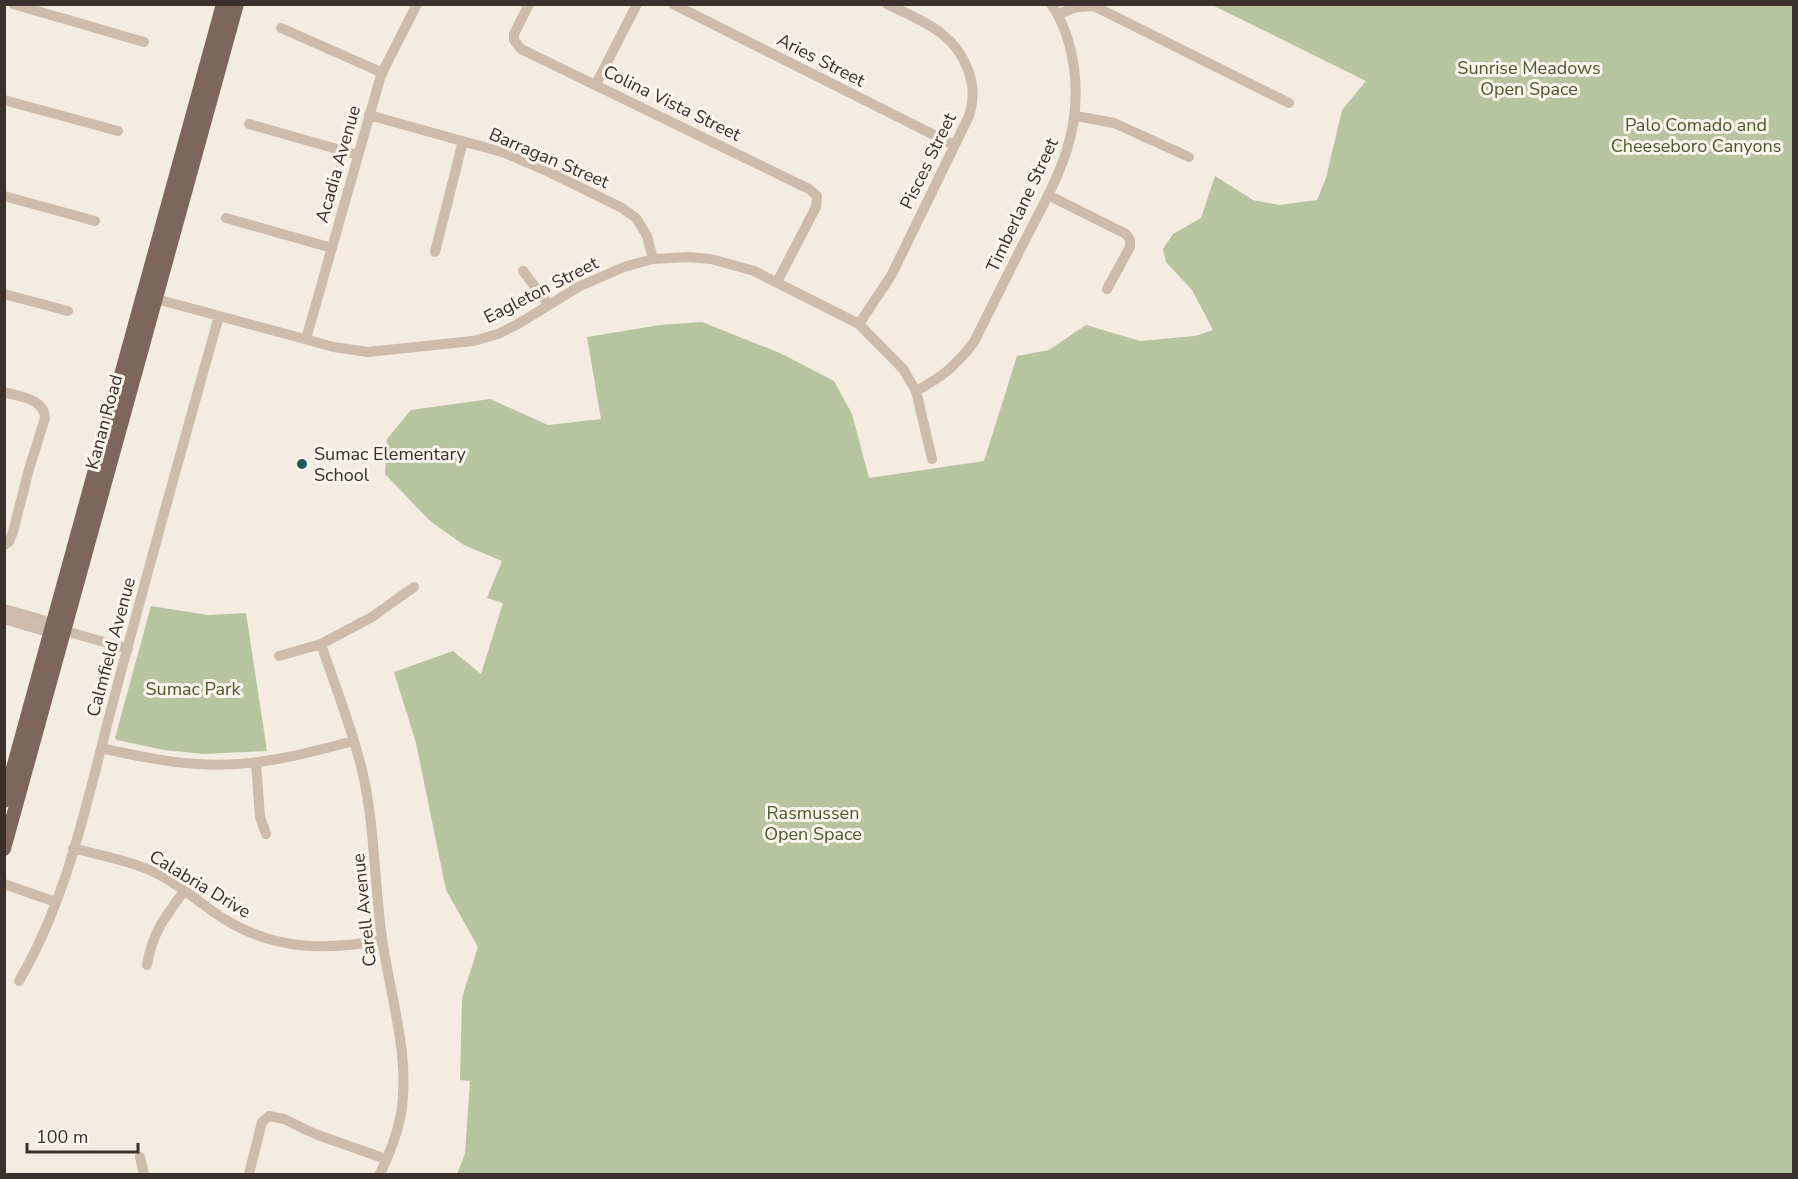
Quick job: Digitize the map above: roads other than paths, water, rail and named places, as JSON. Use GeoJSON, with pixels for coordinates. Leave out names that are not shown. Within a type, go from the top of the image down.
{"type":"FeatureCollection","features":[{"type":"Feature","properties":{"kind":"main road","name":"Kanan Road"},"geometry":{"type":"LineString","coordinates":[[150,297],[223,4]]}},
{"type":"Feature","properties":{"kind":"main road","name":"Kanan Road"},"geometry":{"type":"LineString","coordinates":[[4,849],[59,629],[150,297],[237,4]]}},
{"type":"Feature","properties":{"kind":"main road","name":"Kanan Road"},"geometry":{"type":"LineString","coordinates":[[4,801],[59,629]]}},
{"type":"Feature","properties":{"kind":"street"},"geometry":{"type":"LineString","coordinates":[[13,4],[144,42]]}},
{"type":"Feature","properties":{"kind":"street","name":"Acadia Avenue"},"geometry":{"type":"LineString","coordinates":[[306,339],[382,73],[417,4]]}},
{"type":"Feature","properties":{"kind":"street","name":"Colina Vista Street"},"geometry":{"type":"LineString","coordinates":[[529,4],[514,34],[514,40],[521,49],[809,189],[817,196],[816,207],[777,282]]}},
{"type":"Feature","properties":{"kind":"street"},"geometry":{"type":"LineString","coordinates":[[596,84],[637,4]]}},
{"type":"Feature","properties":{"kind":"street","name":"Aries Street"},"geometry":{"type":"LineString","coordinates":[[673,4],[954,145]]}},
{"type":"Feature","properties":{"kind":"street","name":"Pisces Street"},"geometry":{"type":"LineString","coordinates":[[859,324],[891,276],[969,116],[973,101],[973,88],[965,63],[952,41],[939,30],[887,4]]}},
{"type":"Feature","properties":{"kind":"street","name":"Timberlane Street"},"geometry":{"type":"LineString","coordinates":[[916,391],[943,376],[961,360],[974,342],[1064,161],[1076,116],[1076,84],[1072,50],[1051,4]]}},
{"type":"Feature","properties":{"kind":"street"},"geometry":{"type":"LineString","coordinates":[[1058,15],[1077,8],[1094,6],[1289,103]]}},
{"type":"Feature","properties":{"kind":"street"},"geometry":{"type":"LineString","coordinates":[[281,27],[382,73]]}},
{"type":"Feature","properties":{"kind":"street"},"geometry":{"type":"LineString","coordinates":[[4,100],[118,131]]}},
{"type":"Feature","properties":{"kind":"street","name":"Barragan Street"},"geometry":{"type":"LineString","coordinates":[[369,115],[505,153],[622,208],[636,218],[647,236],[653,259]]}},
{"type":"Feature","properties":{"kind":"street"},"geometry":{"type":"LineString","coordinates":[[1076,116],[1114,123],[1189,157]]}},
{"type":"Feature","properties":{"kind":"street"},"geometry":{"type":"LineString","coordinates":[[249,124],[358,155]]}},
{"type":"Feature","properties":{"kind":"street"},"geometry":{"type":"LineString","coordinates":[[435,252],[463,141]]}},
{"type":"Feature","properties":{"kind":"street"},"geometry":{"type":"LineString","coordinates":[[1048,195],[1126,234],[1130,240],[1130,247],[1107,289]]}},
{"type":"Feature","properties":{"kind":"street"},"geometry":{"type":"LineString","coordinates":[[4,196],[95,221]]}},
{"type":"Feature","properties":{"kind":"street"},"geometry":{"type":"LineString","coordinates":[[226,218],[332,248]]}},
{"type":"Feature","properties":{"kind":"street","name":"Eagleton Street"},"geometry":{"type":"LineString","coordinates":[[150,297],[334,347],[368,352],[473,341],[498,334],[580,286],[624,267],[653,259],[688,257],[711,259],[754,271],[859,324],[903,369],[916,391],[932,459]]}},
{"type":"Feature","properties":{"kind":"street"},"geometry":{"type":"LineString","coordinates":[[523,272],[548,304]]}},
{"type":"Feature","properties":{"kind":"street"},"geometry":{"type":"LineString","coordinates":[[4,294],[68,311]]}},
{"type":"Feature","properties":{"kind":"street","name":"Calmfield Avenue"},"geometry":{"type":"LineString","coordinates":[[19,981],[44,935],[73,848],[219,316]]}},
{"type":"Feature","properties":{"kind":"street"},"geometry":{"type":"LineString","coordinates":[[4,392],[33,400],[41,405],[45,418],[13,532],[9,542],[4,545]]}},
{"type":"Feature","properties":{"kind":"street"},"geometry":{"type":"LineString","coordinates":[[279,656],[321,644],[372,617],[414,587]]}},
{"type":"Feature","properties":{"kind":"street"},"geometry":{"type":"LineString","coordinates":[[4,609],[44,620],[59,629],[128,649]]}},
{"type":"Feature","properties":{"kind":"street"},"geometry":{"type":"LineString","coordinates":[[4,620],[41,630],[59,629]]}},
{"type":"Feature","properties":{"kind":"street","name":"Carell Avenue"},"geometry":{"type":"LineString","coordinates":[[321,644],[362,770],[372,826],[382,940],[402,1060],[403,1091],[400,1119],[380,1174]]}},
{"type":"Feature","properties":{"kind":"street"},"geometry":{"type":"LineString","coordinates":[[101,748],[159,760],[200,764],[256,763],[304,754],[353,741]]}},
{"type":"Feature","properties":{"kind":"street"},"geometry":{"type":"LineString","coordinates":[[256,763],[260,817],[266,834]]}},
{"type":"Feature","properties":{"kind":"street","name":"Calabria Drive"},"geometry":{"type":"LineString","coordinates":[[73,848],[138,865],[185,890],[221,917],[244,930],[277,942],[312,947],[339,947],[382,940]]}},
{"type":"Feature","properties":{"kind":"street"},"geometry":{"type":"LineString","coordinates":[[4,884],[56,902]]}},
{"type":"Feature","properties":{"kind":"street"},"geometry":{"type":"LineString","coordinates":[[147,965],[150,944],[164,918],[185,890]]}},
{"type":"Feature","properties":{"kind":"street"},"geometry":{"type":"LineString","coordinates":[[249,1174],[261,1122],[269,1116],[284,1119],[315,1134],[387,1160]]}},
{"type":"Feature","properties":{"kind":"street"},"geometry":{"type":"LineString","coordinates":[[140,1157],[144,1174]]}},
{"type":"Feature","properties":{"kind":"place","name":"Sumac Elementary School"},"geometry":{"type":"Point","coordinates":[302,464]}},
{"type":"Feature","properties":{"kind":"park label","name":"Sunrise Meadows Open Space"},"geometry":{"type":"Point","coordinates":[1529,78]}},
{"type":"Feature","properties":{"kind":"park label","name":"Palo Comado and Cheeseboro Canyons"},"geometry":{"type":"Point","coordinates":[1696,135]}},
{"type":"Feature","properties":{"kind":"park label","name":"Sumac Park"},"geometry":{"type":"Point","coordinates":[193,689]}},
{"type":"Feature","properties":{"kind":"park label","name":"Rasmussen Open Space"},"geometry":{"type":"Point","coordinates":[813,823]}}]}
